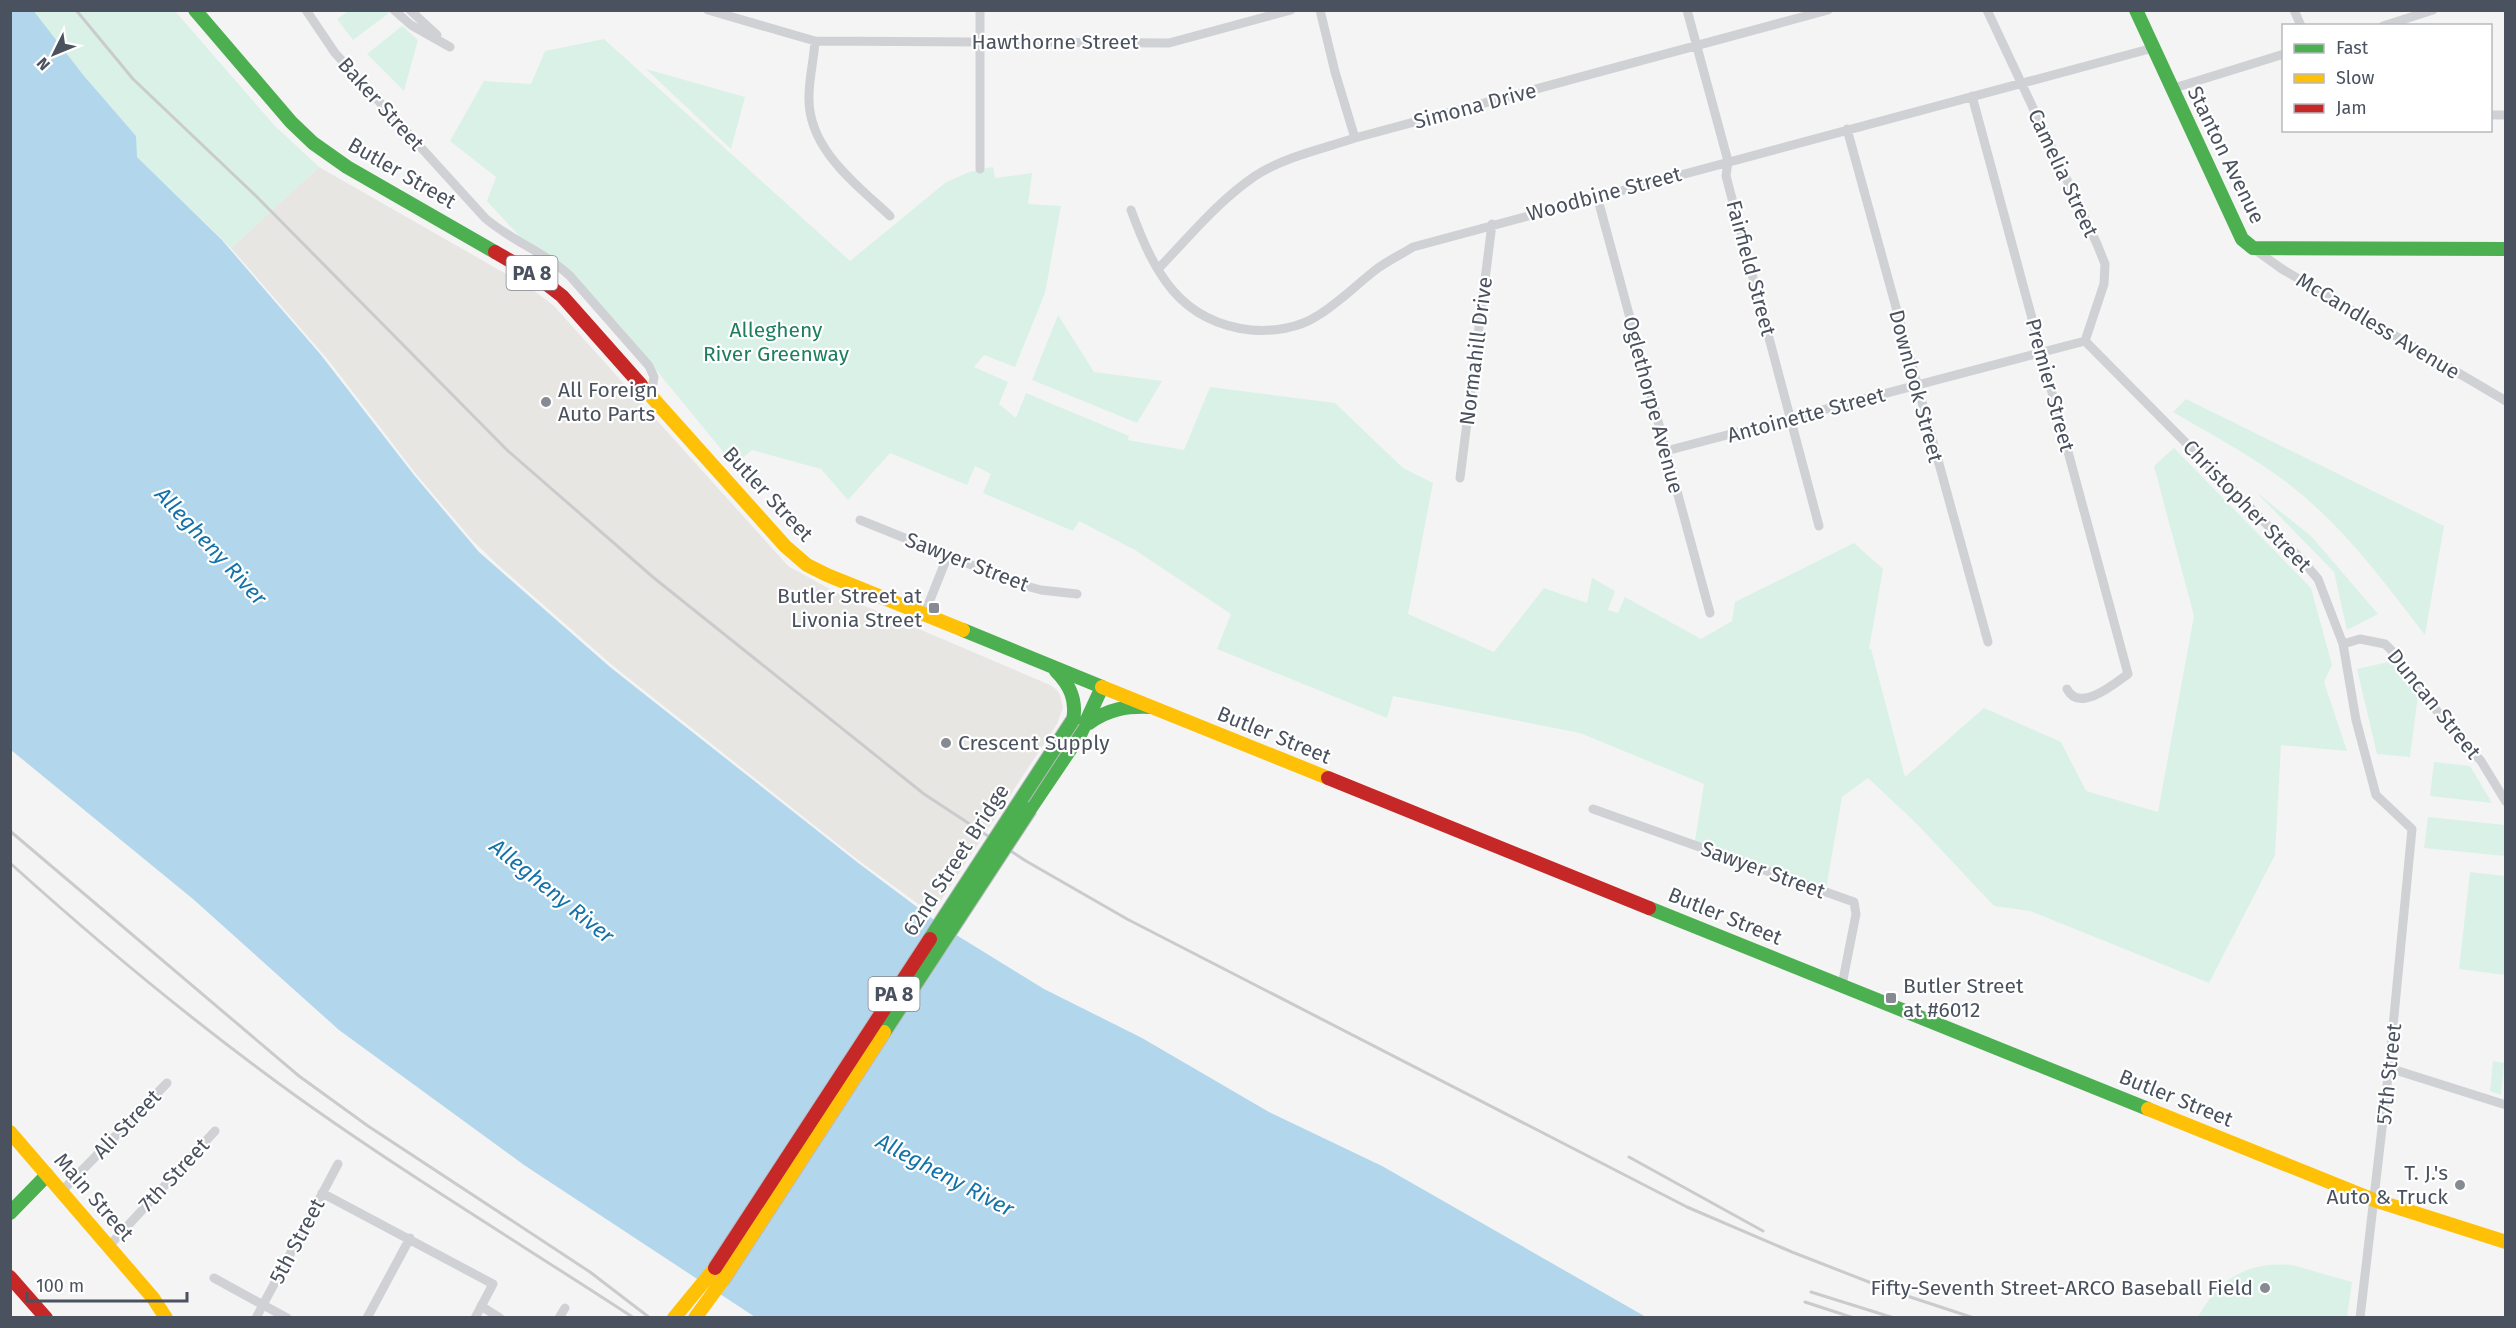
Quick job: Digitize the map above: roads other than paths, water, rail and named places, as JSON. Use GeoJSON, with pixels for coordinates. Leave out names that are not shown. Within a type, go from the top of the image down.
{"type":"FeatureCollection","features":[{"type":"Feature","properties":{"kind":"main road","name":"Butler Street"},"geometry":{"type":"LineString","coordinates":[[195,10],[291,122],[313,143],[347,167],[545,282],[570,303],[785,546],[799,559],[827,575],[2374,1200],[2505,1242]]}},
{"type":"Feature","properties":{"kind":"main road","name":"Stanton Avenue"},"geometry":{"type":"LineString","coordinates":[[2136,10],[2242,239],[2253,248],[2505,249]]}},
{"type":"Feature","properties":{"kind":"main road","name":"PA 8"},"geometry":{"type":"LineString","coordinates":[[1051,667],[1066,681],[1087,708]]}},
{"type":"Feature","properties":{"kind":"main road","name":"62nd Street Bridge"},"geometry":{"type":"LineString","coordinates":[[705,1317],[722,1281],[1102,687]]}},
{"type":"Feature","properties":{"kind":"main road"},"geometry":{"type":"LineString","coordinates":[[1087,708],[1150,707]]}},
{"type":"Feature","properties":{"kind":"main road","name":"62nd Street Bridge"},"geometry":{"type":"LineString","coordinates":[[674,1317],[715,1268],[1078,724]]}},
{"type":"Feature","properties":{"kind":"main road","name":"Main Street"},"geometry":{"type":"LineString","coordinates":[[10,1132],[153,1298],[166,1317]]}},
{"type":"Feature","properties":{"kind":"main road"},"geometry":{"type":"LineString","coordinates":[[10,1212],[48,1175]]}},
{"type":"Feature","properties":{"kind":"main road"},"geometry":{"type":"LineString","coordinates":[[688,1317],[715,1268]]}},
{"type":"Feature","properties":{"kind":"main road"},"geometry":{"type":"LineString","coordinates":[[10,1277],[46,1317]]}},
{"type":"Feature","properties":{"kind":"main road"},"geometry":{"type":"LineString","coordinates":[[695,1317],[722,1281]]}},
{"type":"Feature","properties":{"kind":"street","name":"Baker Street"},"geometry":{"type":"LineString","coordinates":[[306,10],[335,53],[485,218],[500,231],[560,267],[570,276],[649,366],[654,377],[651,395]]}},
{"type":"Feature","properties":{"kind":"street"},"geometry":{"type":"LineString","coordinates":[[394,10],[411,25],[450,47],[411,10]]}},
{"type":"Feature","properties":{"kind":"street","name":"Hawthorne Street"},"geometry":{"type":"LineString","coordinates":[[708,10],[815,41],[1169,43],[1291,10]]}},
{"type":"Feature","properties":{"kind":"street"},"geometry":{"type":"LineString","coordinates":[[980,10],[980,169]]}},
{"type":"Feature","properties":{"kind":"street"},"geometry":{"type":"LineString","coordinates":[[1320,10],[1354,138]]}},
{"type":"Feature","properties":{"kind":"street","name":"Fairfield Street"},"geometry":{"type":"LineString","coordinates":[[1687,10],[1728,161],[1725,172],[1819,526]]}},
{"type":"Feature","properties":{"kind":"street","name":"Simona Drive"},"geometry":{"type":"LineString","coordinates":[[1158,268],[1222,201],[1257,175],[1296,157],[1354,138],[1828,10]]}},
{"type":"Feature","properties":{"kind":"street","name":"Camelia Street"},"geometry":{"type":"LineString","coordinates":[[1987,10],[2105,264],[2104,285],[2085,341]]}},
{"type":"Feature","properties":{"kind":"street"},"geometry":{"type":"LineString","coordinates":[[2294,10],[2300,24]]}},
{"type":"Feature","properties":{"kind":"street"},"geometry":{"type":"LineString","coordinates":[[2389,24],[2433,10]]}},
{"type":"Feature","properties":{"kind":"street"},"geometry":{"type":"LineString","coordinates":[[815,41],[808,98],[813,122],[822,145],[837,167],[890,216]]}},
{"type":"Feature","properties":{"kind":"street","name":"Woodbine Street"},"geometry":{"type":"LineString","coordinates":[[1131,210],[1145,246],[1176,296],[1188,307],[1209,320],[1235,328],[1264,332],[1290,327],[1316,317],[1380,266],[1413,248],[1492,224],[2153,48]]}},
{"type":"Feature","properties":{"kind":"street"},"geometry":{"type":"LineString","coordinates":[[2171,88],[2282,54]]}},
{"type":"Feature","properties":{"kind":"street","name":"Premier Street"},"geometry":{"type":"LineString","coordinates":[[1972,96],[2128,674],[2113,685],[2087,698],[2076,699],[2067,689]]}},
{"type":"Feature","properties":{"kind":"street","name":"Downlook Street"},"geometry":{"type":"LineString","coordinates":[[1847,129],[1988,642]]}},
{"type":"Feature","properties":{"kind":"street","name":"Oglethorpe Avenue"},"geometry":{"type":"LineString","coordinates":[[1597,196],[1710,613]]}},
{"type":"Feature","properties":{"kind":"street","name":"Normahill Drive"},"geometry":{"type":"LineString","coordinates":[[1460,478],[1492,224]]}},
{"type":"Feature","properties":{"kind":"street","name":"McCandless Avenue"},"geometry":{"type":"LineString","coordinates":[[2253,248],[2282,269],[2505,401]]}},
{"type":"Feature","properties":{"kind":"street","name":"Antoinette Street"},"geometry":{"type":"LineString","coordinates":[[1666,451],[2085,341]]}},
{"type":"Feature","properties":{"kind":"street","name":"Christopher Street"},"geometry":{"type":"LineString","coordinates":[[2085,341],[2301,559],[2318,579],[2343,644],[2356,720],[2376,795],[2412,829]]}},
{"type":"Feature","properties":{"kind":"street","name":"Sawyer Street"},"geometry":{"type":"LineString","coordinates":[[860,520],[1030,587],[1077,594]]}},
{"type":"Feature","properties":{"kind":"street"},"geometry":{"type":"LineString","coordinates":[[924,615],[948,555]]}},
{"type":"Feature","properties":{"kind":"street","name":"Duncan Street"},"geometry":{"type":"LineString","coordinates":[[2343,644],[2360,639],[2385,644],[2398,657],[2409,679],[2481,761],[2505,802]]}},
{"type":"Feature","properties":{"kind":"street","name":"Sawyer Street"},"geometry":{"type":"LineString","coordinates":[[1593,809],[1854,903],[1856,914],[1842,985]]}},
{"type":"Feature","properties":{"kind":"street","name":"57th Street"},"geometry":{"type":"LineString","coordinates":[[2361,1317],[2389,1068],[2412,829]]}},
{"type":"Feature","properties":{"kind":"street"},"geometry":{"type":"LineString","coordinates":[[2389,1068],[2505,1105]]}},
{"type":"Feature","properties":{"kind":"street","name":"Ali Street"},"geometry":{"type":"LineString","coordinates":[[61,1191],[167,1083]]}},
{"type":"Feature","properties":{"kind":"street","name":"7th Street"},"geometry":{"type":"LineString","coordinates":[[109,1246],[215,1131]]}},
{"type":"Feature","properties":{"kind":"street","name":"5th Street"},"geometry":{"type":"LineString","coordinates":[[256,1317],[338,1164]]}},
{"type":"Feature","properties":{"kind":"street"},"geometry":{"type":"LineString","coordinates":[[322,1193],[493,1284],[475,1317]]}},
{"type":"Feature","properties":{"kind":"street"},"geometry":{"type":"LineString","coordinates":[[367,1317],[410,1238]]}},
{"type":"Feature","properties":{"kind":"street"},"geometry":{"type":"LineString","coordinates":[[214,1278],[287,1317]]}},
{"type":"Feature","properties":{"kind":"street"},"geometry":{"type":"LineString","coordinates":[[481,1306],[500,1317]]}},
{"type":"Feature","properties":{"kind":"street"},"geometry":{"type":"LineString","coordinates":[[559,1317],[565,1308]]}},
{"type":"Feature","properties":{"kind":"water","name":"Allegheny River"},"geometry":{"type":"Polygon","coordinates":[[[33,10],[84,76],[136,136],[137,157],[222,240],[321,355],[414,475],[479,552],[610,667],[857,862],[945,928],[1044,989],[1142,1038],[1269,1112],[1382,1166],[1646,1317],[755,1317],[524,1165],[339,1030],[193,899],[11,750],[10,11],[33,10]]]}},
{"type":"Feature","properties":{"kind":"railway"},"geometry":{"type":"LineString","coordinates":[[76,10],[133,79],[256,196],[507,450],[654,578],[924,794],[1026,861],[1127,919],[1687,1207],[1792,1252],[1892,1291],[1974,1318]]}},
{"type":"Feature","properties":{"kind":"railway"},"geometry":{"type":"LineString","coordinates":[[10,831],[299,1076],[368,1126],[590,1272],[650,1318]]}},
{"type":"Feature","properties":{"kind":"railway"},"geometry":{"type":"LineString","coordinates":[[10,863],[150,984],[296,1096],[421,1181],[634,1318]]}},
{"type":"Feature","properties":{"kind":"railway"},"geometry":{"type":"LineString","coordinates":[[1629,1157],[1763,1231]]}},
{"type":"Feature","properties":{"kind":"railway"},"geometry":{"type":"LineString","coordinates":[[1811,1292],[1894,1318]]}},
{"type":"Feature","properties":{"kind":"railway"},"geometry":{"type":"LineString","coordinates":[[1805,1302],[1854,1318]]}},
{"type":"Feature","properties":{"kind":"place","name":"All Foreign Auto Parts"},"geometry":{"type":"Point","coordinates":[546,402]}},
{"type":"Feature","properties":{"kind":"place","name":"Butler Street at Livonia Street"},"geometry":{"type":"Point","coordinates":[934,608]}},
{"type":"Feature","properties":{"kind":"place","name":"Crescent Supply"},"geometry":{"type":"Point","coordinates":[946,743]}},
{"type":"Feature","properties":{"kind":"place","name":"Butler Street at #6012"},"geometry":{"type":"Point","coordinates":[1891,998]}},
{"type":"Feature","properties":{"kind":"place","name":"T. J.'s Auto & Truck"},"geometry":{"type":"Point","coordinates":[2460,1185]}},
{"type":"Feature","properties":{"kind":"place","name":"Fifty-Seventh Street-ARCO Baseball Field"},"geometry":{"type":"Point","coordinates":[2265,1288]}},
{"type":"Feature","properties":{"kind":"park label","name":"Allegheny River Greenway"},"geometry":{"type":"Point","coordinates":[776,342]}}]}
